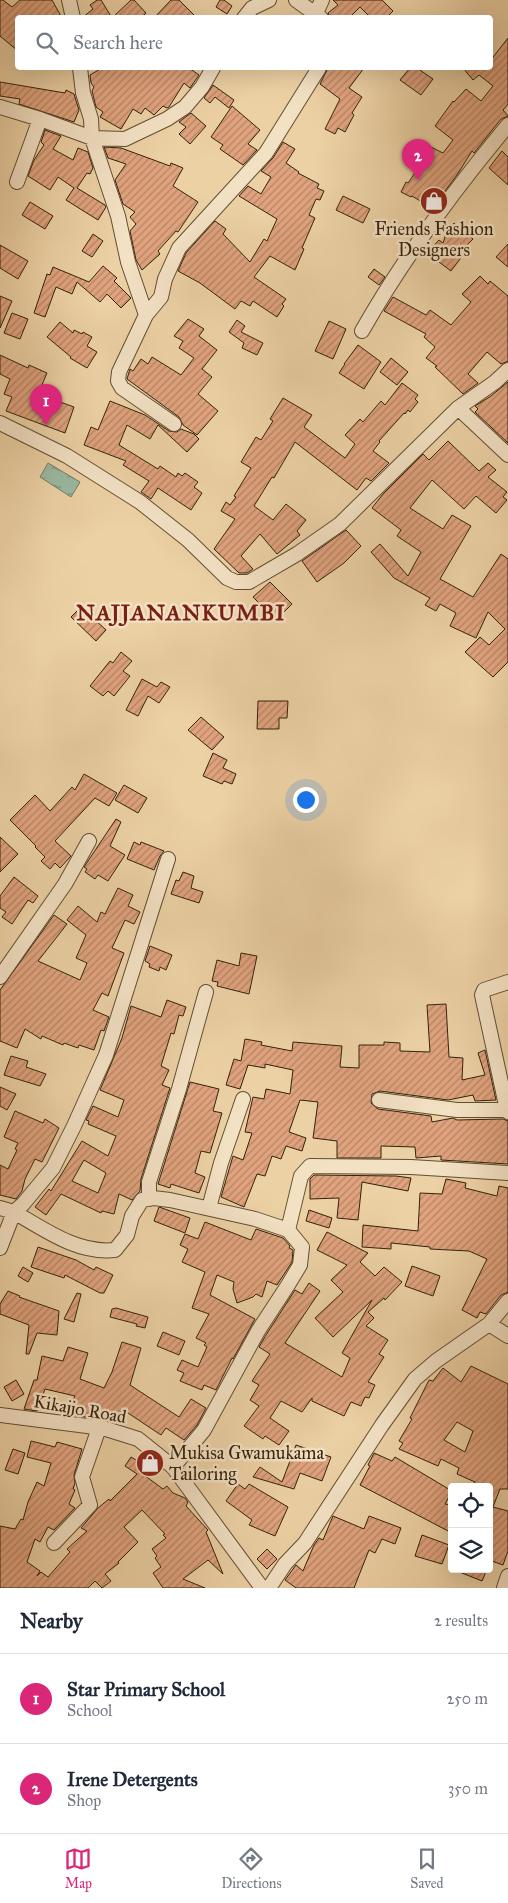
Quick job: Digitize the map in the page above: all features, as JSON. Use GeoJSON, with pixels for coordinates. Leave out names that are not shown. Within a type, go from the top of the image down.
{"type":"FeatureCollection","features":[{"type":"Feature","properties":{"kind":"street"},"geometry":{"type":"LineString","coordinates":[[69,0],[72,15]]}},
{"type":"Feature","properties":{"kind":"street"},"geometry":{"type":"LineString","coordinates":[[246,15],[252,8],[269,0]]}},
{"type":"Feature","properties":{"kind":"street"},"geometry":{"type":"LineString","coordinates":[[296,0],[318,15]]}},
{"type":"Feature","properties":{"kind":"street"},"geometry":{"type":"LineString","coordinates":[[319,15],[322,0]]}},
{"type":"Feature","properties":{"kind":"street"},"geometry":{"type":"LineString","coordinates":[[80,70],[83,93],[91,119],[92,138],[118,216],[128,262],[146,315]]}},
{"type":"Feature","properties":{"kind":"street"},"geometry":{"type":"LineString","coordinates":[[0,107],[92,138],[124,139],[167,119],[185,107],[202,87],[212,70]]}},
{"type":"Feature","properties":{"kind":"street"},"geometry":{"type":"LineString","coordinates":[[174,424],[119,384],[119,372],[146,315],[160,297],[165,279],[179,248],[266,153],[318,70]]}},
{"type":"Feature","properties":{"kind":"street"},"geometry":{"type":"LineString","coordinates":[[17,182],[40,119]]}},
{"type":"Feature","properties":{"kind":"street"},"geometry":{"type":"LineString","coordinates":[[362,331],[421,236],[508,124]]}},
{"type":"Feature","properties":{"kind":"street"},"geometry":{"type":"LineString","coordinates":[[0,423],[67,456],[140,502],[188,540],[227,578],[236,582],[249,582],[297,554],[340,524],[458,408],[495,382],[508,370]]}},
{"type":"Feature","properties":{"kind":"street"},"geometry":{"type":"LineString","coordinates":[[458,408],[508,455]]}},
{"type":"Feature","properties":{"kind":"street"},"geometry":{"type":"LineString","coordinates":[[0,977],[65,884],[89,840]]}},
{"type":"Feature","properties":{"kind":"street"},"geometry":{"type":"LineString","coordinates":[[0,1248],[14,1212],[23,1204],[52,1168],[74,1126],[106,1055],[168,859]]}},
{"type":"Feature","properties":{"kind":"street"},"geometry":{"type":"LineString","coordinates":[[379,1100],[456,1110],[508,1111],[482,995],[484,990],[508,982]]}},
{"type":"Feature","properties":{"kind":"street"},"geometry":{"type":"LineString","coordinates":[[149,1199],[149,1182],[179,1089],[206,992]]}},
{"type":"Feature","properties":{"kind":"street"},"geometry":{"type":"LineString","coordinates":[[209,1208],[221,1163],[243,1099]]}},
{"type":"Feature","properties":{"kind":"street"},"geometry":{"type":"LineString","coordinates":[[288,1230],[301,1176],[310,1166],[411,1167],[508,1173]]}},
{"type":"Feature","properties":{"kind":"street"},"geometry":{"type":"LineString","coordinates":[[0,1208],[14,1212],[53,1235],[87,1250],[100,1252],[115,1250],[126,1235],[132,1216],[142,1200],[149,1199],[170,1200],[255,1219],[288,1230],[302,1247],[300,1264],[258,1331],[204,1430],[173,1467]]}},
{"type":"Feature","properties":{"kind":"street"},"geometry":{"type":"LineString","coordinates":[[269,1588],[286,1564],[310,1536],[387,1417],[415,1379],[436,1361],[489,1324],[508,1301]]}},
{"type":"Feature","properties":{"kind":"street"},"geometry":{"type":"LineString","coordinates":[[489,1324],[508,1336]]}},
{"type":"Feature","properties":{"kind":"street","name":"Kikajjo Road"},"geometry":{"type":"LineString","coordinates":[[0,1415],[100,1428],[138,1439],[173,1467],[262,1588]]}},
{"type":"Feature","properties":{"kind":"street"},"geometry":{"type":"LineString","coordinates":[[54,1542],[90,1505],[82,1477],[100,1428]]}},
{"type":"Feature","properties":{"kind":"street"},"geometry":{"type":"LineString","coordinates":[[504,1588],[508,1576]]}},
{"type":"Feature","properties":{"kind":"water"},"geometry":{"type":"Polygon","coordinates":[[[48,463],[80,482],[71,497],[40,477],[48,463]]]}},
{"type":"Feature","properties":{"kind":"building"},"geometry":{"type":"Polygon","coordinates":[[[0,0],[3,0],[12,7],[20,0],[52,0],[60,15],[15,15],[15,48],[0,36],[0,0]]]}},
{"type":"Feature","properties":{"kind":"building"},"geometry":{"type":"Polygon","coordinates":[[[97,0],[101,0],[110,15],[86,15],[93,9],[90,5],[97,0]]]}},
{"type":"Feature","properties":{"kind":"building"},"geometry":{"type":"Polygon","coordinates":[[[131,0],[134,0],[146,13],[144,15],[115,15],[131,0]]]}},
{"type":"Feature","properties":{"kind":"building"},"geometry":{"type":"Polygon","coordinates":[[[171,0],[179,0],[194,15],[157,15],[171,0]]]}},
{"type":"Feature","properties":{"kind":"building"},"geometry":{"type":"Polygon","coordinates":[[[220,0],[224,0],[232,6],[227,14],[216,7],[220,0]]]}},
{"type":"Feature","properties":{"kind":"building"},"geometry":{"type":"Polygon","coordinates":[[[333,0],[382,0],[393,11],[389,15],[368,15],[360,7],[352,15],[329,15],[328,13],[338,5],[333,0]]]}},
{"type":"Feature","properties":{"kind":"building"},"geometry":{"type":"Polygon","coordinates":[[[508,38],[508,104],[503,110],[508,116],[501,119],[474,153],[472,151],[457,175],[432,208],[401,192],[406,182],[408,183],[423,161],[420,160],[427,145],[443,153],[453,140],[435,126],[453,101],[466,89],[481,101],[493,86],[479,75],[473,80],[465,70],[493,70],[493,57],[508,38]]]}},
{"type":"Feature","properties":{"kind":"building"},"geometry":{"type":"Polygon","coordinates":[[[99,70],[192,70],[199,75],[190,88],[184,83],[169,107],[163,106],[154,115],[145,108],[141,114],[133,109],[121,129],[100,117],[103,112],[96,107],[92,91],[94,87],[91,83],[90,75],[99,70]]]}},
{"type":"Feature","properties":{"kind":"building"},"geometry":{"type":"Polygon","coordinates":[[[327,70],[362,70],[349,88],[362,97],[352,113],[354,115],[345,132],[338,128],[335,134],[325,129],[340,99],[320,84],[327,70]]]}},
{"type":"Feature","properties":{"kind":"building"},"geometry":{"type":"Polygon","coordinates":[[[408,70],[420,70],[433,79],[421,95],[400,80],[408,70]]]}},
{"type":"Feature","properties":{"kind":"building"},"geometry":{"type":"Polygon","coordinates":[[[0,82],[65,93],[66,90],[74,94],[79,110],[74,122],[19,104],[20,99],[0,96],[0,82]]]}},
{"type":"Feature","properties":{"kind":"building"},"geometry":{"type":"Polygon","coordinates":[[[213,85],[234,100],[229,108],[215,97],[210,103],[204,98],[213,85]]]}},
{"type":"Feature","properties":{"kind":"building"},"geometry":{"type":"Polygon","coordinates":[[[232,106],[260,130],[248,144],[257,150],[243,165],[220,149],[223,145],[211,137],[232,106]]]}},
{"type":"Feature","properties":{"kind":"building"},"geometry":{"type":"Polygon","coordinates":[[[191,113],[206,126],[190,144],[179,134],[186,127],[179,122],[191,113]]]}},
{"type":"Feature","properties":{"kind":"building"},"geometry":{"type":"Polygon","coordinates":[[[45,130],[61,136],[53,149],[73,160],[78,148],[88,152],[93,168],[90,174],[87,173],[77,188],[105,205],[106,207],[98,220],[66,200],[74,188],[58,177],[50,190],[28,176],[34,160],[44,145],[41,142],[45,130]]]}},
{"type":"Feature","properties":{"kind":"building"},"geometry":{"type":"Polygon","coordinates":[[[283,142],[295,149],[286,163],[298,173],[319,184],[317,188],[324,191],[320,200],[316,199],[309,215],[315,218],[295,270],[270,256],[254,277],[286,299],[277,317],[253,301],[250,306],[241,301],[235,309],[200,283],[178,271],[186,253],[215,221],[226,229],[223,234],[250,262],[264,239],[267,241],[277,219],[239,196],[248,186],[261,194],[271,177],[261,171],[273,158],[283,142]]]}},
{"type":"Feature","properties":{"kind":"building"},"geometry":{"type":"Polygon","coordinates":[[[104,147],[121,148],[170,166],[171,163],[183,168],[173,186],[198,202],[178,232],[176,231],[158,251],[160,254],[142,270],[136,260],[130,231],[136,224],[130,217],[135,212],[123,204],[115,180],[126,164],[108,158],[104,147]]]}},
{"type":"Feature","properties":{"kind":"building"},"geometry":{"type":"Polygon","coordinates":[[[502,151],[508,157],[508,185],[489,168],[502,151]]]}},
{"type":"Feature","properties":{"kind":"building"},"geometry":{"type":"Polygon","coordinates":[[[343,196],[370,209],[363,223],[336,210],[343,196]]]}},
{"type":"Feature","properties":{"kind":"building"},"geometry":{"type":"Polygon","coordinates":[[[30,202],[53,216],[45,229],[22,215],[30,202]]]}},
{"type":"Feature","properties":{"kind":"building"},"geometry":{"type":"Polygon","coordinates":[[[454,223],[473,239],[466,246],[463,255],[451,271],[427,253],[439,240],[443,243],[447,231],[454,223]]]}},
{"type":"Feature","properties":{"kind":"building"},"geometry":{"type":"Polygon","coordinates":[[[93,234],[103,241],[92,257],[82,251],[93,234]]]}},
{"type":"Feature","properties":{"kind":"building"},"geometry":{"type":"Polygon","coordinates":[[[508,244],[508,267],[496,257],[508,244]]]}},
{"type":"Feature","properties":{"kind":"building"},"geometry":{"type":"Polygon","coordinates":[[[0,245],[28,261],[18,279],[0,268],[0,245]]]}},
{"type":"Feature","properties":{"kind":"building"},"geometry":{"type":"Polygon","coordinates":[[[103,266],[117,278],[114,281],[131,298],[121,308],[107,294],[100,302],[77,282],[72,294],[56,287],[45,317],[34,313],[47,274],[50,275],[53,267],[89,282],[103,266]]]}},
{"type":"Feature","properties":{"kind":"building"},"geometry":{"type":"Polygon","coordinates":[[[374,269],[385,277],[379,285],[368,277],[374,269]]]}},
{"type":"Feature","properties":{"kind":"building"},"geometry":{"type":"Polygon","coordinates":[[[480,276],[488,284],[490,281],[508,296],[508,361],[501,364],[487,352],[468,374],[478,383],[463,394],[435,367],[437,366],[426,358],[435,347],[424,337],[426,334],[384,311],[393,297],[426,315],[430,310],[451,325],[471,302],[462,294],[480,276]]]}},
{"type":"Feature","properties":{"kind":"building"},"geometry":{"type":"Polygon","coordinates":[[[0,296],[12,301],[0,328],[0,296]]]}},
{"type":"Feature","properties":{"kind":"building"},"geometry":{"type":"Polygon","coordinates":[[[12,313],[28,319],[20,339],[4,333],[12,313]]]}},
{"type":"Feature","properties":{"kind":"building"},"geometry":{"type":"Polygon","coordinates":[[[188,319],[204,329],[199,336],[217,350],[202,369],[212,377],[198,394],[218,411],[197,435],[183,425],[179,417],[127,379],[130,369],[133,371],[141,359],[148,364],[152,357],[181,375],[194,358],[179,348],[183,341],[174,336],[188,319]]]}},
{"type":"Feature","properties":{"kind":"building"},"geometry":{"type":"Polygon","coordinates":[[[237,320],[245,326],[241,332],[263,343],[257,355],[242,348],[244,343],[229,332],[237,320]]]}},
{"type":"Feature","properties":{"kind":"building"},"geometry":{"type":"Polygon","coordinates":[[[329,321],[346,329],[333,359],[315,351],[329,321]]]}},
{"type":"Feature","properties":{"kind":"building"},"geometry":{"type":"Polygon","coordinates":[[[60,322],[73,333],[74,330],[92,337],[87,346],[97,352],[87,368],[70,358],[47,337],[60,322]]]}},
{"type":"Feature","properties":{"kind":"building"},"geometry":{"type":"Polygon","coordinates":[[[358,345],[381,362],[364,389],[339,373],[358,345]]]}},
{"type":"Feature","properties":{"kind":"building"},"geometry":{"type":"Polygon","coordinates":[[[0,355],[28,368],[29,365],[47,373],[38,394],[74,407],[65,433],[6,411],[12,397],[4,394],[10,379],[0,374],[0,355]]]}},
{"type":"Feature","properties":{"kind":"building"},"geometry":{"type":"Polygon","coordinates":[[[391,358],[408,372],[397,385],[380,372],[391,358]]]}},
{"type":"Feature","properties":{"kind":"building"},"geometry":{"type":"Polygon","coordinates":[[[508,382],[508,443],[475,412],[478,409],[475,406],[508,382]]]}},
{"type":"Feature","properties":{"kind":"building"},"geometry":{"type":"Polygon","coordinates":[[[402,383],[418,395],[415,399],[418,402],[410,412],[408,410],[404,413],[379,441],[373,451],[389,463],[371,481],[366,478],[357,490],[295,442],[274,478],[272,477],[254,506],[273,520],[286,504],[306,520],[297,531],[300,535],[277,554],[260,534],[241,556],[253,569],[247,573],[239,573],[214,549],[235,519],[221,511],[226,502],[230,505],[236,497],[234,496],[251,468],[241,462],[256,437],[261,440],[273,421],[270,419],[283,398],[312,415],[304,427],[345,458],[355,444],[345,435],[360,419],[363,422],[381,401],[385,405],[402,383]]]}},
{"type":"Feature","properties":{"kind":"building"},"geometry":{"type":"Polygon","coordinates":[[[110,401],[145,415],[169,431],[177,432],[181,429],[194,434],[199,439],[187,452],[158,425],[150,439],[127,425],[119,445],[158,469],[160,466],[176,477],[178,473],[182,476],[185,473],[198,482],[194,487],[202,493],[191,510],[158,488],[151,499],[141,492],[149,481],[123,465],[126,461],[84,445],[91,427],[98,430],[110,401]]]}},
{"type":"Feature","properties":{"kind":"building"},"geometry":{"type":"Polygon","coordinates":[[[448,441],[479,471],[488,463],[496,470],[488,477],[507,492],[503,497],[507,500],[496,513],[476,496],[464,509],[432,480],[410,508],[443,529],[452,515],[471,526],[440,579],[473,597],[501,554],[508,559],[508,662],[493,677],[465,652],[480,637],[489,645],[505,629],[488,612],[476,638],[450,626],[456,613],[440,604],[436,611],[425,605],[430,598],[394,578],[371,552],[380,544],[408,576],[421,552],[397,536],[401,530],[372,508],[383,494],[423,454],[429,460],[448,441]]]}},
{"type":"Feature","properties":{"kind":"building"},"geometry":{"type":"Polygon","coordinates":[[[346,530],[361,546],[344,563],[317,582],[302,561],[346,530]]]}},
{"type":"Feature","properties":{"kind":"building"},"geometry":{"type":"Polygon","coordinates":[[[270,582],[292,604],[276,620],[253,597],[270,582]]]}},
{"type":"Feature","properties":{"kind":"building"},"geometry":{"type":"Polygon","coordinates":[[[81,607],[106,630],[96,641],[71,617],[81,607]]]}},
{"type":"Feature","properties":{"kind":"building"},"geometry":{"type":"Polygon","coordinates":[[[121,652],[132,661],[123,671],[130,676],[114,696],[108,691],[103,696],[90,686],[110,661],[113,663],[121,652]]]}},
{"type":"Feature","properties":{"kind":"building"},"geometry":{"type":"Polygon","coordinates":[[[142,679],[157,687],[161,682],[170,687],[159,703],[148,696],[138,716],[126,710],[142,679]]]}},
{"type":"Feature","properties":{"kind":"building"},"geometry":{"type":"Polygon","coordinates":[[[258,701],[288,701],[287,718],[279,718],[279,729],[257,729],[258,701]]]}},
{"type":"Feature","properties":{"kind":"building"},"geometry":{"type":"Polygon","coordinates":[[[201,717],[224,737],[212,750],[188,730],[201,717]]]}},
{"type":"Feature","properties":{"kind":"building"},"geometry":{"type":"Polygon","coordinates":[[[213,753],[227,760],[223,768],[236,774],[232,784],[224,781],[222,784],[203,776],[213,753]]]}},
{"type":"Feature","properties":{"kind":"building"},"geometry":{"type":"Polygon","coordinates":[[[84,774],[117,793],[109,806],[95,798],[55,841],[71,856],[60,868],[55,863],[50,869],[41,861],[45,857],[10,820],[35,795],[50,811],[72,787],[75,790],[84,774]]]}},
{"type":"Feature","properties":{"kind":"building"},"geometry":{"type":"Polygon","coordinates":[[[124,785],[147,798],[138,813],[115,800],[124,785]]]}},
{"type":"Feature","properties":{"kind":"building"},"geometry":{"type":"Polygon","coordinates":[[[116,819],[121,822],[110,846],[125,855],[108,881],[98,875],[95,879],[85,872],[87,869],[84,867],[116,819]]]}},
{"type":"Feature","properties":{"kind":"building"},"geometry":{"type":"Polygon","coordinates":[[[0,837],[18,854],[0,872],[0,837]]]}},
{"type":"Feature","properties":{"kind":"building"},"geometry":{"type":"Polygon","coordinates":[[[134,842],[140,845],[141,842],[164,851],[154,870],[127,859],[134,842]]]}},
{"type":"Feature","properties":{"kind":"building"},"geometry":{"type":"Polygon","coordinates":[[[183,872],[194,876],[191,888],[203,892],[199,903],[171,894],[176,880],[179,881],[183,872]]]}},
{"type":"Feature","properties":{"kind":"building"},"geometry":{"type":"Polygon","coordinates":[[[14,877],[38,896],[33,903],[28,900],[12,924],[2,917],[6,912],[0,908],[0,896],[14,877]]]}},
{"type":"Feature","properties":{"kind":"building"},"geometry":{"type":"Polygon","coordinates":[[[118,888],[133,895],[128,906],[140,912],[134,924],[125,920],[112,948],[124,953],[108,996],[102,993],[93,1010],[109,1017],[104,1031],[101,1030],[94,1050],[79,1045],[78,1048],[64,1043],[63,1045],[42,1036],[41,1039],[25,1029],[17,1048],[0,1041],[0,990],[54,915],[67,924],[38,961],[80,980],[87,963],[76,958],[86,935],[67,920],[78,906],[97,922],[101,912],[105,914],[118,888]]]}},
{"type":"Feature","properties":{"kind":"building"},"geometry":{"type":"Polygon","coordinates":[[[150,946],[172,955],[166,970],[160,967],[159,971],[149,967],[150,964],[145,961],[150,946]]]}},
{"type":"Feature","properties":{"kind":"building"},"geometry":{"type":"Polygon","coordinates":[[[241,953],[257,956],[249,994],[217,986],[218,982],[212,981],[217,960],[239,966],[241,953]]]}},
{"type":"Feature","properties":{"kind":"building"},"geometry":{"type":"Polygon","coordinates":[[[167,1000],[186,1007],[183,1016],[179,1015],[174,1034],[171,1033],[161,1066],[169,1070],[162,1085],[170,1088],[141,1179],[140,1191],[132,1200],[119,1194],[114,1214],[102,1211],[101,1213],[61,1194],[46,1215],[35,1207],[49,1189],[51,1191],[82,1141],[108,1156],[116,1136],[88,1124],[89,1121],[86,1120],[93,1106],[118,1117],[124,1100],[100,1090],[122,1038],[131,1006],[161,1017],[167,1000]],[[84,1160],[72,1181],[98,1193],[106,1173],[84,1160]]]}},
{"type":"Feature","properties":{"kind":"building"},"geometry":{"type":"Polygon","coordinates":[[[446,1004],[449,1057],[463,1058],[462,1080],[485,1075],[478,1053],[485,1050],[496,1100],[475,1101],[473,1095],[448,1100],[380,1091],[372,1094],[371,1103],[378,1109],[431,1116],[432,1122],[453,1118],[457,1120],[503,1119],[508,1121],[508,1164],[441,1160],[441,1156],[416,1158],[415,1147],[381,1146],[381,1158],[337,1158],[337,1141],[313,1138],[318,1102],[300,1100],[289,1132],[306,1138],[302,1151],[286,1146],[281,1159],[272,1156],[265,1176],[257,1174],[244,1207],[221,1197],[233,1156],[243,1160],[252,1133],[245,1132],[253,1097],[264,1099],[266,1089],[290,1094],[293,1070],[265,1064],[265,1068],[248,1065],[240,1089],[226,1085],[234,1059],[241,1061],[245,1039],[262,1042],[261,1045],[292,1051],[293,1042],[342,1046],[340,1067],[359,1068],[359,1045],[384,1045],[384,1042],[400,1043],[400,1051],[430,1052],[427,1005],[446,1004]]]}},
{"type":"Feature","properties":{"kind":"building"},"geometry":{"type":"Polygon","coordinates":[[[11,1056],[28,1061],[26,1067],[46,1074],[40,1086],[4,1075],[11,1056]]]}},
{"type":"Feature","properties":{"kind":"building"},"geometry":{"type":"Polygon","coordinates":[[[190,1082],[219,1089],[213,1111],[222,1113],[210,1153],[201,1151],[195,1173],[205,1177],[199,1193],[171,1184],[170,1188],[158,1184],[190,1082]]]}},
{"type":"Feature","properties":{"kind":"building"},"geometry":{"type":"Polygon","coordinates":[[[0,1087],[16,1094],[7,1110],[0,1106],[0,1087]]]}},
{"type":"Feature","properties":{"kind":"building"},"geometry":{"type":"Polygon","coordinates":[[[15,1111],[43,1123],[45,1119],[59,1128],[42,1162],[35,1159],[25,1179],[22,1191],[16,1199],[0,1195],[0,1165],[8,1169],[17,1150],[15,1149],[18,1143],[4,1137],[15,1111]]]}},
{"type":"Feature","properties":{"kind":"building"},"geometry":{"type":"Polygon","coordinates":[[[314,1175],[396,1176],[411,1178],[408,1191],[362,1182],[358,1220],[337,1218],[339,1198],[310,1199],[310,1179],[314,1175]]]}},
{"type":"Feature","properties":{"kind":"building"},"geometry":{"type":"Polygon","coordinates":[[[446,1179],[466,1183],[465,1188],[497,1196],[499,1186],[508,1188],[508,1292],[501,1295],[486,1314],[480,1312],[477,1318],[462,1310],[487,1259],[469,1251],[430,1249],[430,1247],[391,1243],[391,1249],[362,1247],[363,1225],[418,1231],[420,1193],[442,1194],[446,1179]]]}},
{"type":"Feature","properties":{"kind":"building"},"geometry":{"type":"Polygon","coordinates":[[[159,1207],[190,1218],[185,1233],[154,1221],[159,1207]]]}},
{"type":"Feature","properties":{"kind":"building"},"geometry":{"type":"Polygon","coordinates":[[[309,1210],[332,1218],[329,1228],[306,1221],[309,1210]]]}},
{"type":"Feature","properties":{"kind":"building"},"geometry":{"type":"Polygon","coordinates":[[[205,1222],[251,1240],[256,1229],[283,1238],[290,1246],[289,1248],[293,1250],[292,1262],[277,1285],[267,1281],[262,1297],[256,1294],[237,1303],[233,1289],[234,1282],[217,1275],[210,1295],[255,1319],[216,1390],[204,1385],[202,1390],[180,1381],[184,1373],[177,1370],[182,1360],[198,1367],[207,1347],[204,1345],[206,1343],[196,1338],[209,1314],[192,1308],[205,1272],[182,1262],[188,1249],[180,1245],[185,1234],[198,1239],[205,1222]]]}},
{"type":"Feature","properties":{"kind":"building"},"geometry":{"type":"Polygon","coordinates":[[[327,1232],[368,1253],[360,1262],[375,1276],[384,1267],[402,1282],[385,1300],[384,1298],[368,1312],[374,1318],[366,1326],[388,1340],[379,1354],[384,1357],[368,1382],[375,1385],[369,1398],[365,1397],[361,1406],[351,1402],[344,1416],[312,1401],[312,1398],[302,1412],[281,1401],[270,1418],[289,1431],[279,1445],[265,1436],[263,1439],[244,1426],[259,1406],[250,1400],[259,1385],[252,1381],[270,1354],[259,1347],[266,1335],[295,1290],[302,1294],[309,1283],[320,1291],[285,1343],[342,1377],[350,1358],[342,1353],[372,1300],[333,1337],[315,1318],[343,1292],[331,1280],[347,1265],[317,1250],[327,1232]]]}},
{"type":"Feature","properties":{"kind":"building"},"geometry":{"type":"Polygon","coordinates":[[[38,1247],[76,1260],[94,1270],[96,1267],[113,1275],[104,1293],[100,1293],[65,1275],[64,1278],[31,1267],[38,1247]]]}},
{"type":"Feature","properties":{"kind":"building"},"geometry":{"type":"Polygon","coordinates":[[[412,1266],[440,1276],[433,1296],[405,1286],[412,1266]]]}},
{"type":"Feature","properties":{"kind":"building"},"geometry":{"type":"Polygon","coordinates":[[[23,1267],[33,1273],[28,1282],[18,1276],[23,1267]]]}},
{"type":"Feature","properties":{"kind":"building"},"geometry":{"type":"Polygon","coordinates":[[[8,1291],[19,1297],[59,1311],[57,1335],[37,1333],[29,1354],[26,1354],[29,1325],[0,1314],[0,1304],[8,1291]]]}},
{"type":"Feature","properties":{"kind":"building"},"geometry":{"type":"Polygon","coordinates":[[[77,1293],[81,1294],[74,1322],[64,1319],[77,1293]]]}},
{"type":"Feature","properties":{"kind":"building"},"geometry":{"type":"Polygon","coordinates":[[[116,1308],[148,1317],[145,1328],[110,1317],[112,1309],[116,1308]]]}},
{"type":"Feature","properties":{"kind":"building"},"geometry":{"type":"Polygon","coordinates":[[[163,1332],[185,1341],[179,1355],[157,1346],[163,1332]]]}},
{"type":"Feature","properties":{"kind":"building"},"geometry":{"type":"Polygon","coordinates":[[[122,1342],[141,1348],[130,1385],[179,1417],[191,1399],[206,1408],[197,1425],[184,1440],[166,1428],[161,1435],[122,1409],[117,1420],[90,1409],[87,1417],[67,1414],[75,1396],[45,1389],[37,1411],[24,1409],[34,1380],[37,1380],[42,1356],[63,1361],[68,1347],[88,1353],[80,1379],[104,1388],[112,1372],[122,1342]]]}},
{"type":"Feature","properties":{"kind":"building"},"geometry":{"type":"Polygon","coordinates":[[[471,1366],[508,1384],[508,1489],[500,1489],[493,1507],[493,1483],[474,1483],[457,1474],[459,1468],[441,1459],[438,1466],[399,1449],[403,1443],[399,1441],[412,1419],[410,1418],[429,1380],[433,1381],[443,1368],[461,1382],[471,1366]],[[457,1422],[444,1440],[465,1452],[473,1431],[457,1422]]]}},
{"type":"Feature","properties":{"kind":"building"},"geometry":{"type":"Polygon","coordinates":[[[16,1380],[24,1394],[12,1401],[4,1387],[16,1380]]]}},
{"type":"Feature","properties":{"kind":"building"},"geometry":{"type":"Polygon","coordinates":[[[31,1441],[55,1447],[57,1442],[82,1449],[74,1475],[75,1483],[73,1489],[75,1490],[69,1504],[75,1508],[54,1530],[48,1527],[40,1542],[35,1539],[27,1562],[40,1571],[37,1576],[41,1572],[48,1577],[70,1552],[67,1549],[87,1531],[81,1528],[98,1508],[109,1499],[110,1501],[137,1474],[125,1466],[131,1457],[144,1465],[140,1472],[163,1489],[167,1486],[173,1493],[185,1498],[188,1502],[186,1506],[208,1530],[206,1532],[223,1574],[208,1560],[183,1579],[205,1588],[163,1588],[153,1573],[161,1567],[152,1549],[166,1538],[163,1535],[165,1534],[142,1510],[124,1527],[138,1542],[119,1563],[105,1574],[111,1581],[102,1588],[95,1581],[88,1588],[0,1588],[0,1526],[15,1529],[21,1519],[23,1520],[28,1502],[37,1482],[44,1486],[51,1463],[27,1457],[31,1441]]]}},
{"type":"Feature","properties":{"kind":"building"},"geometry":{"type":"Polygon","coordinates":[[[296,1445],[331,1457],[322,1481],[300,1473],[294,1489],[253,1477],[260,1467],[282,1482],[296,1445]]]}},
{"type":"Feature","properties":{"kind":"building"},"geometry":{"type":"Polygon","coordinates":[[[13,1449],[25,1453],[18,1474],[5,1470],[13,1449]]]}},
{"type":"Feature","properties":{"kind":"building"},"geometry":{"type":"Polygon","coordinates":[[[374,1453],[392,1461],[395,1457],[448,1489],[448,1498],[445,1504],[448,1504],[448,1531],[360,1485],[370,1466],[368,1465],[374,1453]]]}},
{"type":"Feature","properties":{"kind":"building"},"geometry":{"type":"Polygon","coordinates":[[[238,1484],[245,1489],[249,1484],[288,1507],[275,1536],[249,1525],[252,1520],[226,1501],[238,1484]]]}},
{"type":"Feature","properties":{"kind":"building"},"geometry":{"type":"Polygon","coordinates":[[[493,1507],[508,1511],[508,1551],[503,1565],[493,1561],[493,1507]]]}},
{"type":"Feature","properties":{"kind":"building"},"geometry":{"type":"Polygon","coordinates":[[[333,1516],[364,1529],[369,1516],[401,1528],[395,1544],[382,1539],[375,1553],[369,1550],[354,1588],[296,1588],[285,1580],[296,1565],[303,1571],[314,1545],[319,1538],[323,1540],[333,1516]]]}},
{"type":"Feature","properties":{"kind":"building"},"geometry":{"type":"Polygon","coordinates":[[[422,1535],[448,1545],[442,1564],[415,1556],[422,1535]]]}},
{"type":"Feature","properties":{"kind":"building"},"geometry":{"type":"Polygon","coordinates":[[[267,1549],[277,1559],[267,1569],[257,1559],[267,1549]]]}},
{"type":"Feature","properties":{"kind":"building"},"geometry":{"type":"Polygon","coordinates":[[[462,1573],[485,1573],[482,1581],[462,1573]]]}},
{"type":"Feature","properties":{"kind":"place","name":"Irene Detergents"},"geometry":{"type":"Point","coordinates":[418,180]}},
{"type":"Feature","properties":{"kind":"place","name":"Friends Fashion Designers"},"geometry":{"type":"Point","coordinates":[434,201]}},
{"type":"Feature","properties":{"kind":"place","name":"Star Primary School"},"geometry":{"type":"Point","coordinates":[46,425]}},
{"type":"Feature","properties":{"kind":"place","name":"Mukisa Gwamukama Tailoring"},"geometry":{"type":"Point","coordinates":[150,1463]}},
{"type":"Feature","properties":{"kind":"district","name":"NAJJANANKUMBI"},"geometry":{"type":"Point","coordinates":[181,612]}}]}
